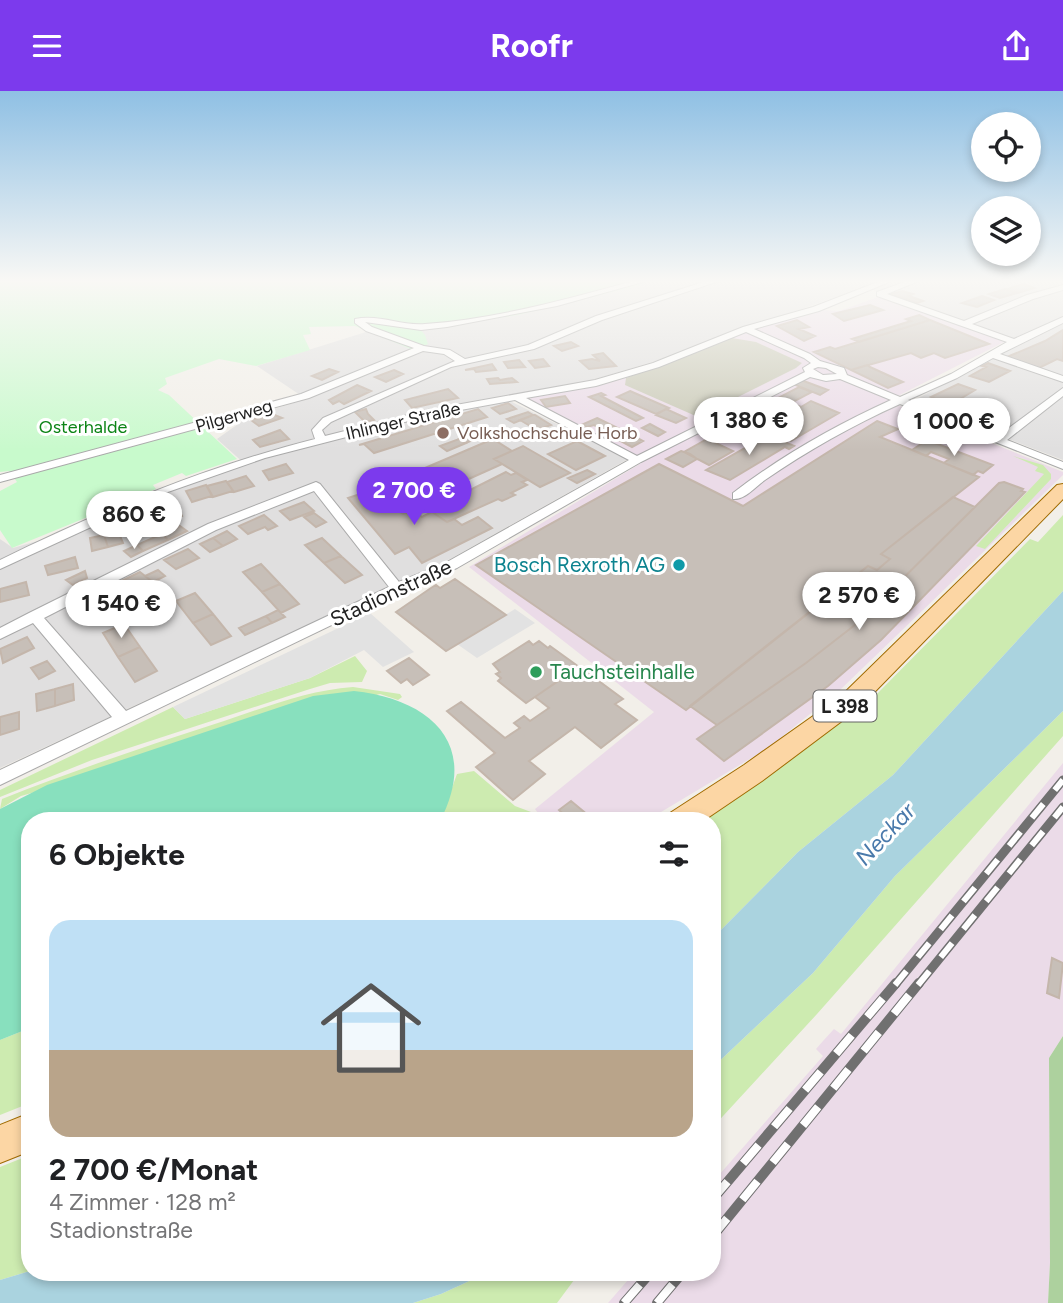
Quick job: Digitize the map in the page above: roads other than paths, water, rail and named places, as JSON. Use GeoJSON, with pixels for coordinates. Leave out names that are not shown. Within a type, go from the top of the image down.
{"type":"FeatureCollection","features":[{"type":"Feature","properties":{"kind":"main road","name":"L 398"},"geometry":{"type":"LineString","coordinates":[[694,812],[753,773],[849,703],[1063,489]]}},
{"type":"Feature","properties":{"kind":"main road"},"geometry":{"type":"LineString","coordinates":[[0,1144],[21,1136]]}},
{"type":"Feature","properties":{"kind":"street"},"geometry":{"type":"LineString","coordinates":[[390,337],[422,348],[447,352],[462,361]]}},
{"type":"Feature","properties":{"kind":"street"},"geometry":{"type":"LineString","coordinates":[[321,441],[317,431],[327,420],[431,371],[462,361],[531,347],[555,337]]}},
{"type":"Feature","properties":{"kind":"street","name":"Ihlinger Straße"},"geometry":{"type":"LineString","coordinates":[[0,565],[62,534],[161,491],[261,457],[428,413],[596,383],[656,365],[727,337]]}},
{"type":"Feature","properties":{"kind":"street"},"geometry":{"type":"LineString","coordinates":[[763,337],[807,356],[813,369],[822,378],[840,376],[1063,466]]}},
{"type":"Feature","properties":{"kind":"street"},"geometry":{"type":"LineString","coordinates":[[999,337],[1014,342]]}},
{"type":"Feature","properties":{"kind":"street"},"geometry":{"type":"LineString","coordinates":[[737,496],[760,478],[862,417],[994,355],[1026,337]]}},
{"type":"Feature","properties":{"kind":"street","name":"Pilgerweg"},"geometry":{"type":"LineString","coordinates":[[0,479],[305,396],[422,348]]}},
{"type":"Feature","properties":{"kind":"street"},"geometry":{"type":"LineString","coordinates":[[994,355],[1063,379]]}},
{"type":"Feature","properties":{"kind":"street","name":"Stadionstraße"},"geometry":{"type":"LineString","coordinates":[[0,778],[397,588],[453,565],[637,460],[813,369]]}},
{"type":"Feature","properties":{"kind":"street"},"geometry":{"type":"LineString","coordinates":[[999,441],[1063,391]]}},
{"type":"Feature","properties":{"kind":"street"},"geometry":{"type":"LineString","coordinates":[[516,397],[637,460]]}},
{"type":"Feature","properties":{"kind":"street"},"geometry":{"type":"LineString","coordinates":[[0,634],[212,527],[316,486],[397,588]]}},
{"type":"Feature","properties":{"kind":"street"},"geometry":{"type":"LineString","coordinates":[[34,616],[124,720]]}},
{"type":"Feature","properties":{"kind":"water","name":"Neckar"},"geometry":{"type":"Polygon","coordinates":[[[1063,591],[1063,711],[895,876],[813,973],[721,1060],[721,930],[798,852],[893,775],[1063,591]]]}},
{"type":"Feature","properties":{"kind":"water"},"geometry":{"type":"Polygon","coordinates":[[[21,1274],[21,1281],[469,1281],[413,1303],[0,1303],[0,1280],[21,1274]]]}},
{"type":"Feature","properties":{"kind":"railway"},"geometry":{"type":"LineString","coordinates":[[895,985],[1063,780]]}},
{"type":"Feature","properties":{"kind":"railway"},"geometry":{"type":"LineString","coordinates":[[918,985],[1063,807]]}},
{"type":"Feature","properties":{"kind":"railway"},"geometry":{"type":"LineString","coordinates":[[721,1189],[896,983]]}},
{"type":"Feature","properties":{"kind":"railway"},"geometry":{"type":"LineString","coordinates":[[721,1226],[919,983]]}},
{"type":"Feature","properties":{"kind":"railway"},"geometry":{"type":"LineString","coordinates":[[624,1303],[643,1281]]}},
{"type":"Feature","properties":{"kind":"railway"},"geometry":{"type":"LineString","coordinates":[[657,1303],[675,1281]]}},
{"type":"Feature","properties":{"kind":"place","name":"Volkshochschule Horb"},"geometry":{"type":"Point","coordinates":[443,433]}},
{"type":"Feature","properties":{"kind":"place","name":"Bosch Rexroth AG"},"geometry":{"type":"Point","coordinates":[679,565]}},
{"type":"Feature","properties":{"kind":"place","name":"Tauchsteinhalle"},"geometry":{"type":"Point","coordinates":[536,672]}},
{"type":"Feature","properties":{"kind":"park label","name":"Osterhalde"},"geometry":{"type":"Point","coordinates":[83,427]}}]}
